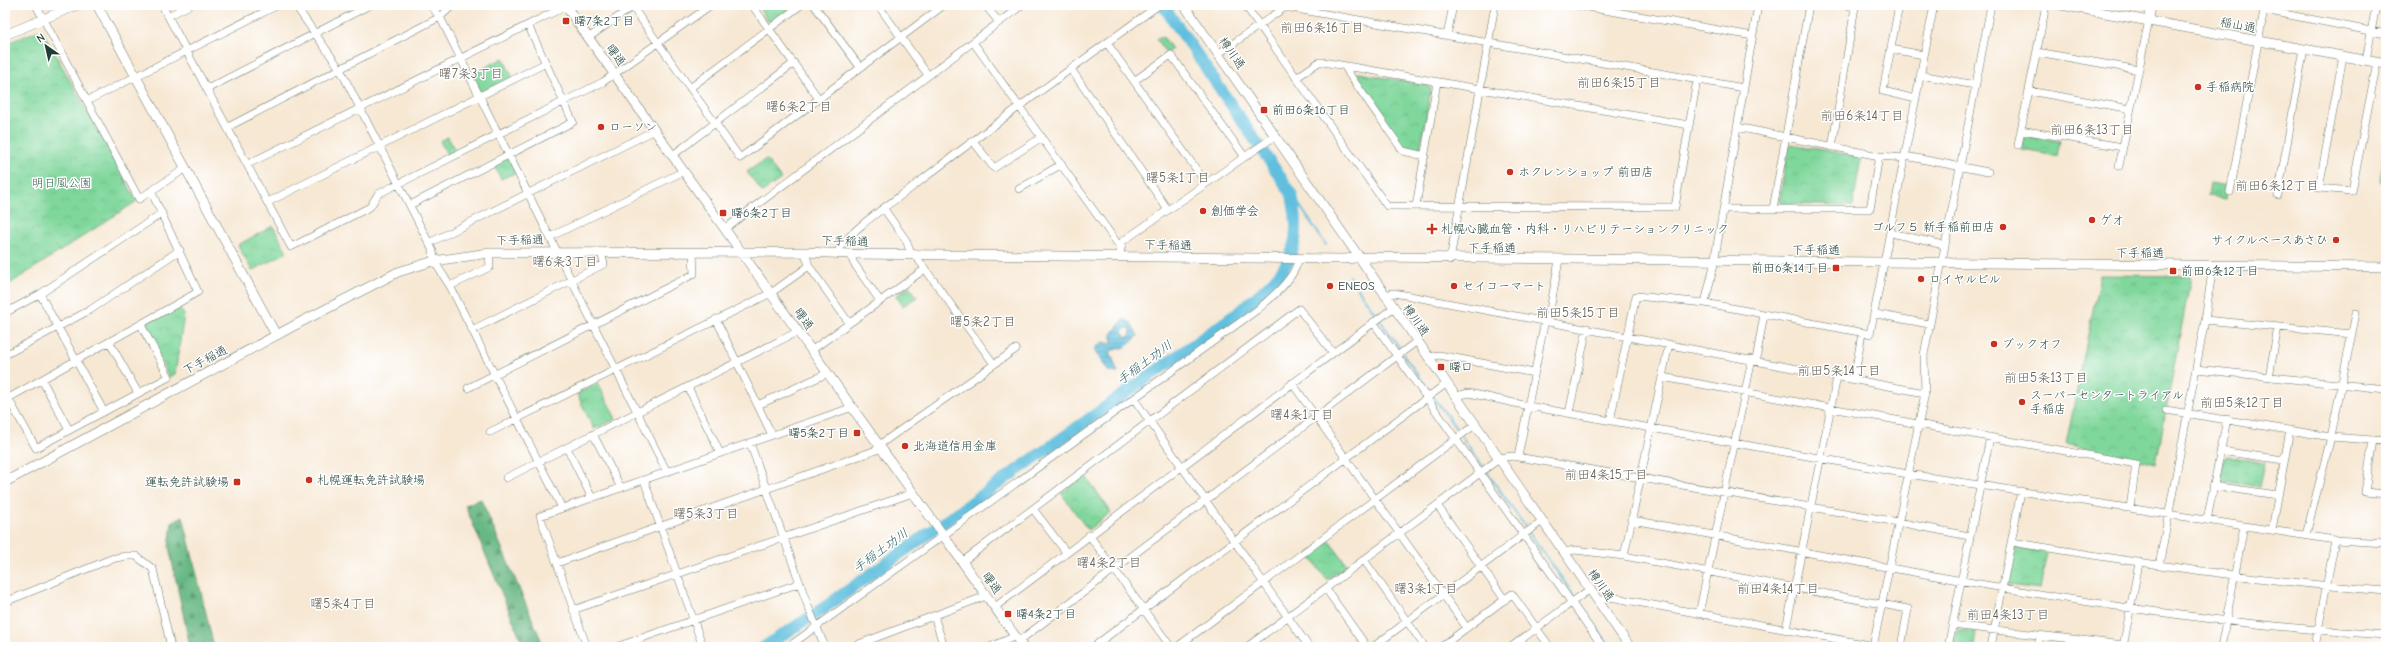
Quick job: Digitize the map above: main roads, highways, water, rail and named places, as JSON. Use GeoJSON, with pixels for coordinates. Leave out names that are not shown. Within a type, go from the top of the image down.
{"type":"FeatureCollection","features":[{"type":"Feature","properties":{"kind":"water"},"geometry":{"type":"Polygon","coordinates":[[[1124,319],[1131,323],[1138,336],[1126,347],[1110,351],[1118,373],[1109,372],[1095,352],[1095,348],[1103,342],[1112,344],[1112,334],[1124,319]],[[1125,328],[1122,332],[1126,337],[1130,336],[1131,331],[1129,328],[1125,328]]]}},
{"type":"Feature","properties":{"kind":"waterway","name":"手稲土功川"},"geometry":{"type":"LineString","coordinates":[[764,647],[818,612],[1235,315],[1268,287],[1285,266],[1295,240],[1296,220],[1292,194],[1163,5]]}},
{"type":"Feature","properties":{"kind":"waterway"},"geometry":{"type":"LineString","coordinates":[[1292,194],[1326,245]]}},
{"type":"Feature","properties":{"kind":"waterway"},"geometry":{"type":"LineString","coordinates":[[1349,276],[1401,350]]}},
{"type":"Feature","properties":{"kind":"waterway"},"geometry":{"type":"LineString","coordinates":[[1403,354],[1431,393]]}},
{"type":"Feature","properties":{"kind":"waterway"},"geometry":{"type":"LineString","coordinates":[[1433,396],[1460,434]]}},
{"type":"Feature","properties":{"kind":"waterway"},"geometry":{"type":"LineString","coordinates":[[1462,437],[1575,597]]}},
{"type":"Feature","properties":{"kind":"waterway"},"geometry":{"type":"LineString","coordinates":[[1578,601],[1610,647]]}},
{"type":"Feature","properties":{"kind":"place","name":"曙7条2丁目"},"geometry":{"type":"Point","coordinates":[566,21]}},
{"type":"Feature","properties":{"kind":"place","name":"手稲病院"},"geometry":{"type":"Point","coordinates":[2198,87]}},
{"type":"Feature","properties":{"kind":"place","name":"前田6条16丁目"},"geometry":{"type":"Point","coordinates":[1264,110]}},
{"type":"Feature","properties":{"kind":"place","name":"ローソン"},"geometry":{"type":"Point","coordinates":[601,127]}},
{"type":"Feature","properties":{"kind":"place","name":"ホクレンショップ 前田店"},"geometry":{"type":"Point","coordinates":[1510,172]}},
{"type":"Feature","properties":{"kind":"place","name":"創価学会"},"geometry":{"type":"Point","coordinates":[1203,211]}},
{"type":"Feature","properties":{"kind":"place","name":"曙6条2丁目"},"geometry":{"type":"Point","coordinates":[723,213]}},
{"type":"Feature","properties":{"kind":"place","name":"ゲオ"},"geometry":{"type":"Point","coordinates":[2092,220]}},
{"type":"Feature","properties":{"kind":"place","name":"ゴルフ５ 新手稲前田店"},"geometry":{"type":"Point","coordinates":[2003,227]}},
{"type":"Feature","properties":{"kind":"place","name":"札幌心臓血管・内科・リハビリテーションクリニック"},"geometry":{"type":"Point","coordinates":[1432,229]}},
{"type":"Feature","properties":{"kind":"place","name":"サイクルベースあさひ"},"geometry":{"type":"Point","coordinates":[2336,240]}},
{"type":"Feature","properties":{"kind":"place","name":"前田6条14丁目"},"geometry":{"type":"Point","coordinates":[1836,268]}},
{"type":"Feature","properties":{"kind":"place","name":"前田6条12丁目"},"geometry":{"type":"Point","coordinates":[2173,271]}},
{"type":"Feature","properties":{"kind":"place","name":"ロイヤルビル"},"geometry":{"type":"Point","coordinates":[1921,279]}},
{"type":"Feature","properties":{"kind":"place","name":"ENEOS"},"geometry":{"type":"Point","coordinates":[1330,286]}},
{"type":"Feature","properties":{"kind":"place","name":"セイコーマート"},"geometry":{"type":"Point","coordinates":[1454,286]}},
{"type":"Feature","properties":{"kind":"place","name":"ブックオフ"},"geometry":{"type":"Point","coordinates":[1994,344]}},
{"type":"Feature","properties":{"kind":"place","name":"曙口"},"geometry":{"type":"Point","coordinates":[1441,367]}},
{"type":"Feature","properties":{"kind":"place","name":"スーパーセンタートライアル 手稲店"},"geometry":{"type":"Point","coordinates":[2022,402]}},
{"type":"Feature","properties":{"kind":"place","name":"曙5条2丁目"},"geometry":{"type":"Point","coordinates":[857,433]}},
{"type":"Feature","properties":{"kind":"place","name":"北海道信用金庫"},"geometry":{"type":"Point","coordinates":[905,446]}},
{"type":"Feature","properties":{"kind":"place","name":"札幌運転免許試験場"},"geometry":{"type":"Point","coordinates":[309,480]}},
{"type":"Feature","properties":{"kind":"place","name":"運転免許試験場"},"geometry":{"type":"Point","coordinates":[237,482]}},
{"type":"Feature","properties":{"kind":"place","name":"曙4条2丁目"},"geometry":{"type":"Point","coordinates":[1008,614]}},
{"type":"Feature","properties":{"kind":"district","name":"前田6条16丁目"},"geometry":{"type":"Point","coordinates":[1322,27]}},
{"type":"Feature","properties":{"kind":"district","name":"曙7条3丁目"},"geometry":{"type":"Point","coordinates":[471,73]}},
{"type":"Feature","properties":{"kind":"district","name":"前田6条15丁目"},"geometry":{"type":"Point","coordinates":[1619,82]}},
{"type":"Feature","properties":{"kind":"district","name":"曙6条2丁目"},"geometry":{"type":"Point","coordinates":[799,106]}},
{"type":"Feature","properties":{"kind":"district","name":"前田6条14丁目"},"geometry":{"type":"Point","coordinates":[1862,115]}},
{"type":"Feature","properties":{"kind":"district","name":"前田6条13丁目"},"geometry":{"type":"Point","coordinates":[2092,129]}},
{"type":"Feature","properties":{"kind":"district","name":"曙5条1丁目"},"geometry":{"type":"Point","coordinates":[1178,177]}},
{"type":"Feature","properties":{"kind":"district","name":"前田6条12丁目"},"geometry":{"type":"Point","coordinates":[2277,185]}},
{"type":"Feature","properties":{"kind":"district","name":"曙6条3丁目"},"geometry":{"type":"Point","coordinates":[565,261]}},
{"type":"Feature","properties":{"kind":"district","name":"前田5条15丁目"},"geometry":{"type":"Point","coordinates":[1578,312]}},
{"type":"Feature","properties":{"kind":"district","name":"曙5条2丁目"},"geometry":{"type":"Point","coordinates":[983,321]}},
{"type":"Feature","properties":{"kind":"district","name":"前田5条14丁目"},"geometry":{"type":"Point","coordinates":[1839,370]}},
{"type":"Feature","properties":{"kind":"district","name":"前田5条13丁目"},"geometry":{"type":"Point","coordinates":[2046,377]}},
{"type":"Feature","properties":{"kind":"district","name":"前田5条12丁目"},"geometry":{"type":"Point","coordinates":[2242,402]}},
{"type":"Feature","properties":{"kind":"district","name":"曙4条1丁目"},"geometry":{"type":"Point","coordinates":[1302,414]}},
{"type":"Feature","properties":{"kind":"district","name":"前田4条15丁目"},"geometry":{"type":"Point","coordinates":[1606,474]}},
{"type":"Feature","properties":{"kind":"district","name":"曙5条3丁目"},"geometry":{"type":"Point","coordinates":[706,513]}},
{"type":"Feature","properties":{"kind":"district","name":"曙4条2丁目"},"geometry":{"type":"Point","coordinates":[1109,562]}},
{"type":"Feature","properties":{"kind":"district","name":"曙3条1丁目"},"geometry":{"type":"Point","coordinates":[1426,588]}},
{"type":"Feature","properties":{"kind":"district","name":"前田4条14丁目"},"geometry":{"type":"Point","coordinates":[1778,588]}},
{"type":"Feature","properties":{"kind":"district","name":"曙5条4丁目"},"geometry":{"type":"Point","coordinates":[343,603]}},
{"type":"Feature","properties":{"kind":"district","name":"前田4条13丁目"},"geometry":{"type":"Point","coordinates":[2008,614]}},
{"type":"Feature","properties":{"kind":"park label","name":"明日風公園"},"geometry":{"type":"Point","coordinates":[62,183]}}]}
